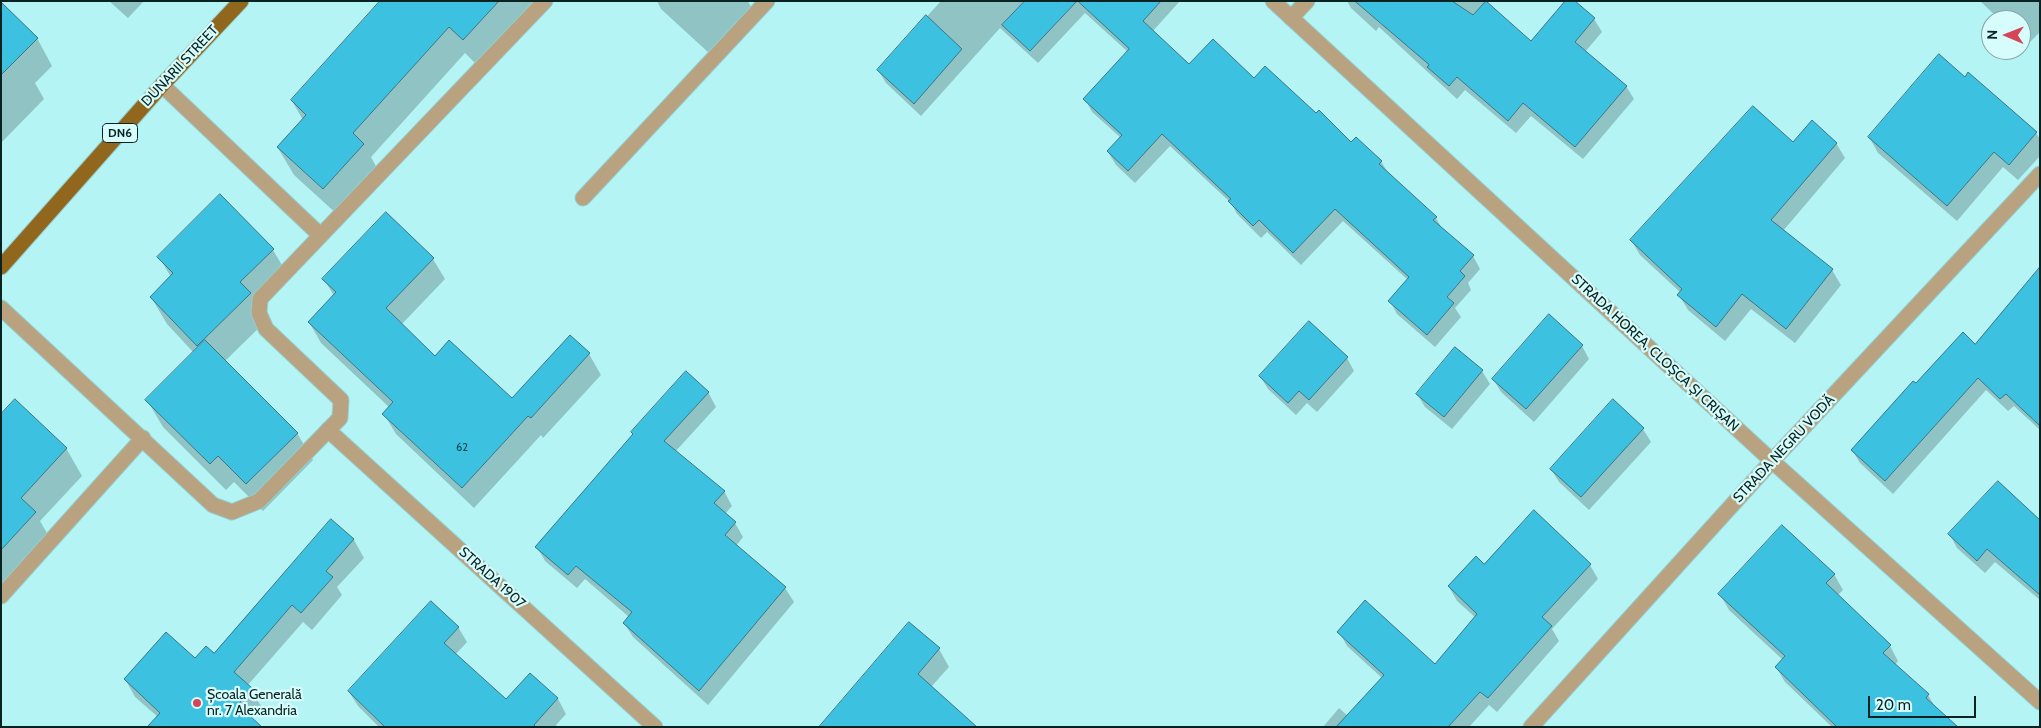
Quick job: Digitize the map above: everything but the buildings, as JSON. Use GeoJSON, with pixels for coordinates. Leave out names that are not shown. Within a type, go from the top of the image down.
{"type":"FeatureCollection","features":[{"type":"Feature","properties":{"kind":"main road","name":"DUNARII STREET"},"geometry":{"type":"LineString","coordinates":[[1,267],[162,85],[241,1]]}},
{"type":"Feature","properties":{"kind":"street"},"geometry":{"type":"LineString","coordinates":[[1,308],[213,505],[232,512],[259,501],[340,418],[341,400],[266,329],[259,313],[260,300],[545,1]]}},
{"type":"Feature","properties":{"kind":"street"},"geometry":{"type":"LineString","coordinates":[[583,198],[767,1]]}},
{"type":"Feature","properties":{"kind":"street","name":"STRADA HOREA, CLOŞCA ŞI CRIŞAN"},"geometry":{"type":"LineString","coordinates":[[1273,1],[1772,461],[2040,702]]}},
{"type":"Feature","properties":{"kind":"street"},"geometry":{"type":"LineString","coordinates":[[1291,18],[1307,1]]}},
{"type":"Feature","properties":{"kind":"street"},"geometry":{"type":"LineString","coordinates":[[162,85],[320,235]]}},
{"type":"Feature","properties":{"kind":"street","name":"STRADA NEGRU VODĂ"},"geometry":{"type":"LineString","coordinates":[[1531,727],[1772,461],[2040,174]]}},
{"type":"Feature","properties":{"kind":"street","name":"STRADA 1907"},"geometry":{"type":"LineString","coordinates":[[328,430],[655,727]]}},
{"type":"Feature","properties":{"kind":"street"},"geometry":{"type":"LineString","coordinates":[[1,596],[143,438]]}},
{"type":"Feature","properties":{"kind":"place","name":"Școala Generală nr. 7 Alexandria"},"geometry":{"type":"Point","coordinates":[197,703]}}]}
